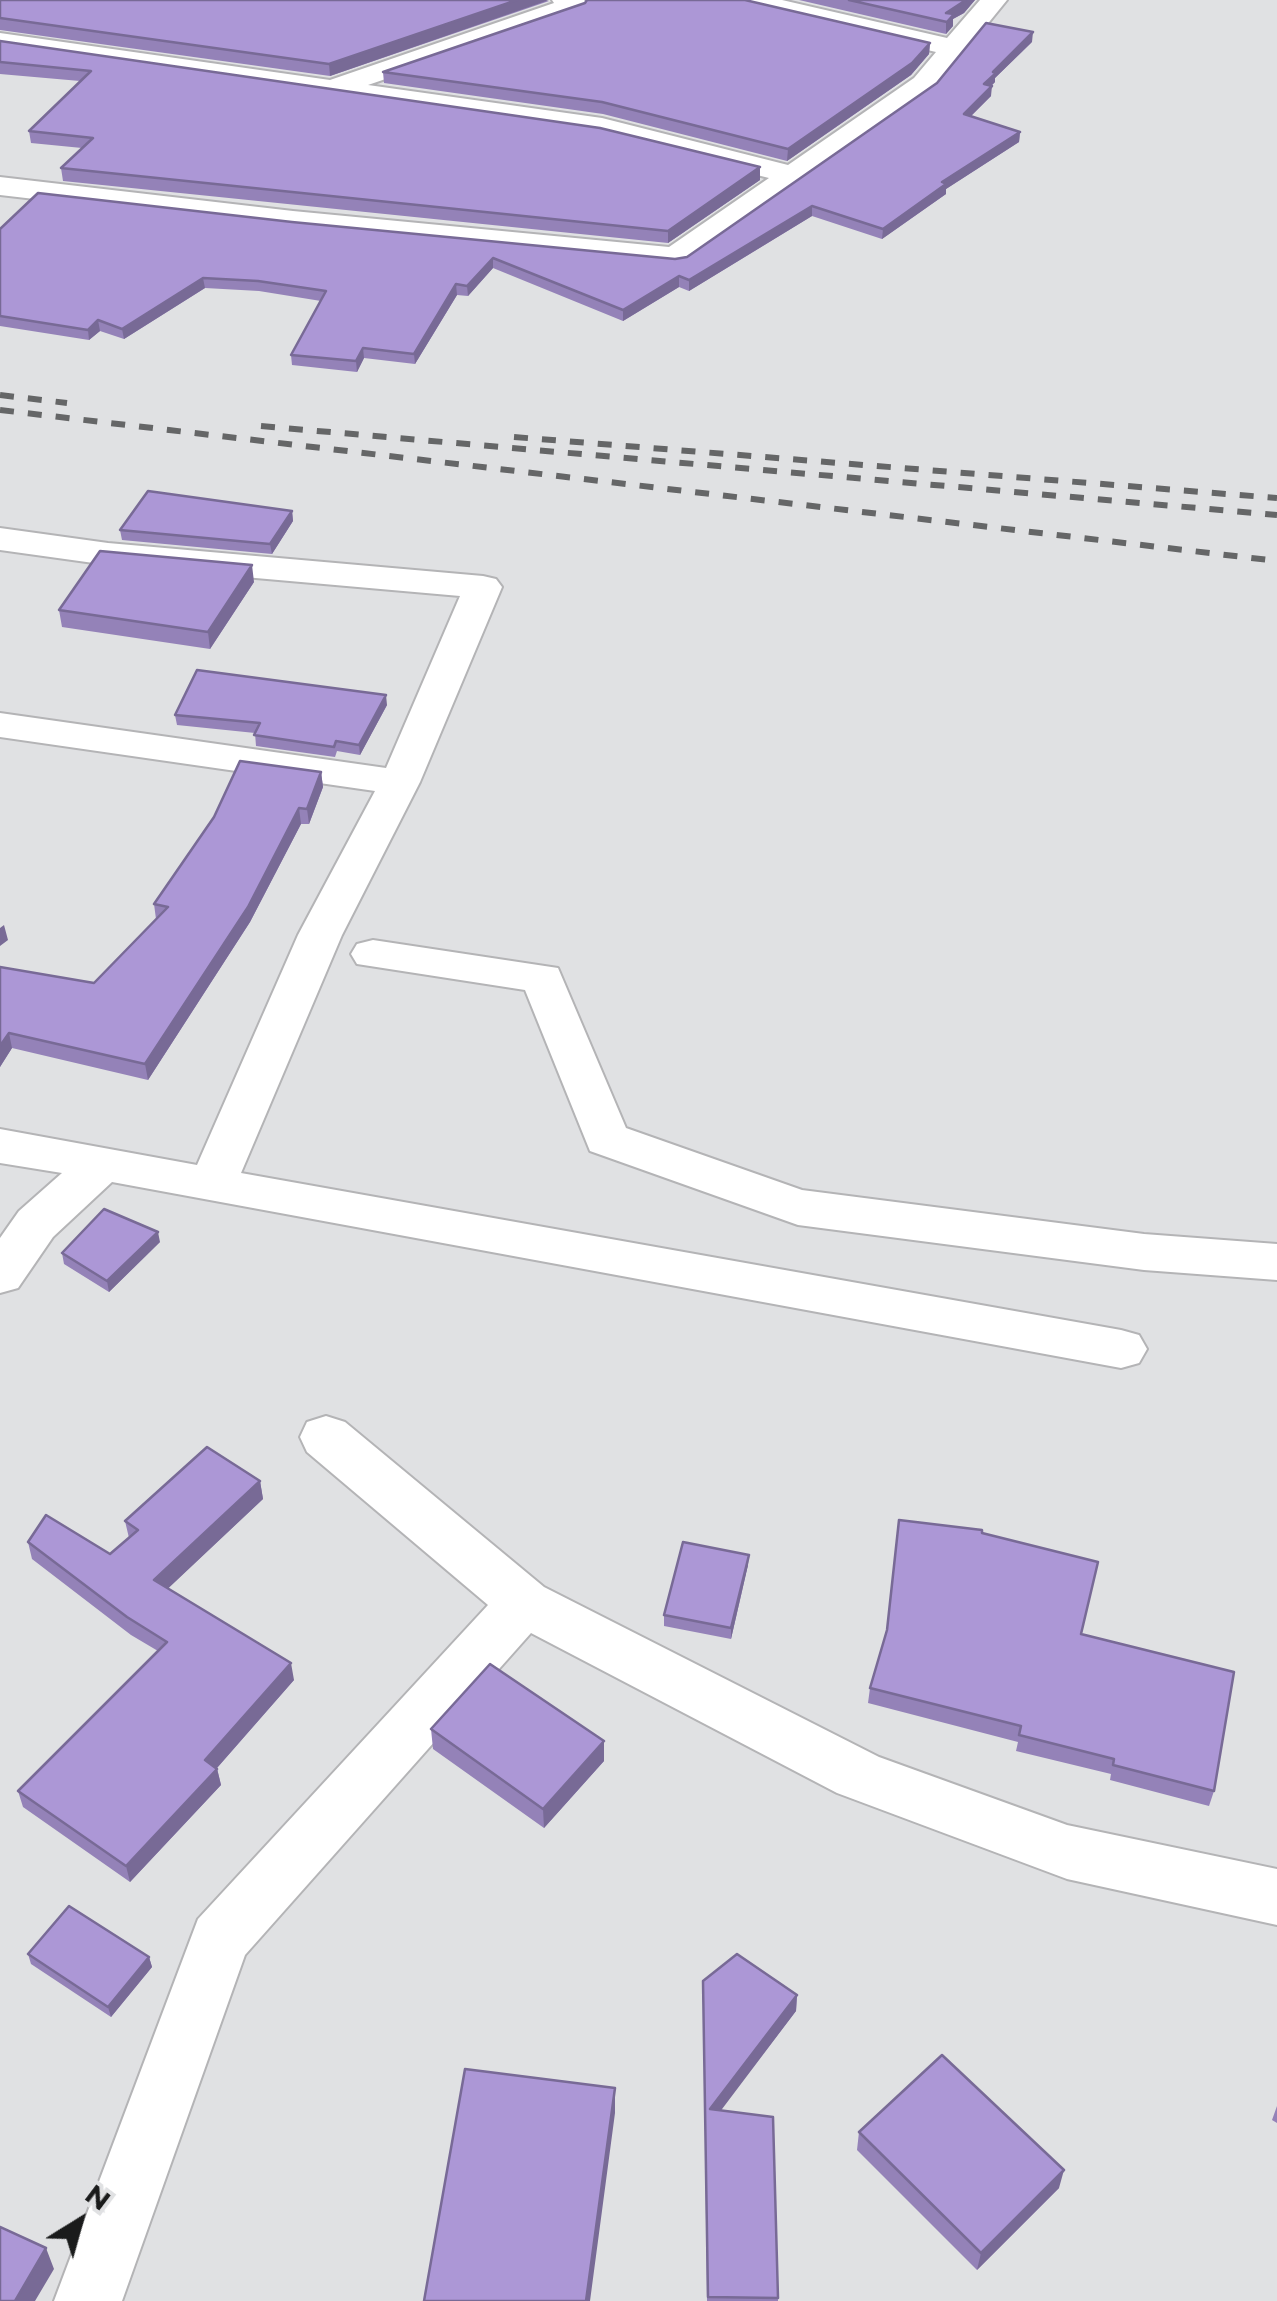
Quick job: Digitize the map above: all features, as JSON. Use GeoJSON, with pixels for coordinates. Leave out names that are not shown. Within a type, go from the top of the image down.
{"type":"FeatureCollection","features":[{"type":"Feature","properties":{"kind":"street"},"geometry":{"type":"LineString","coordinates":[[332,88],[574,5],[565,0]]}},
{"type":"Feature","properties":{"kind":"street"},"geometry":{"type":"LineString","coordinates":[[747,0],[954,48]]}},
{"type":"Feature","properties":{"kind":"street"},"geometry":{"type":"LineString","coordinates":[[0,186],[293,220],[675,256],[924,84],[994,0]]}},
{"type":"Feature","properties":{"kind":"street"},"geometry":{"type":"LineString","coordinates":[[0,41],[602,127],[792,176]]}},
{"type":"Feature","properties":{"kind":"street"},"geometry":{"type":"LineString","coordinates":[[0,538],[108,554],[483,587],[400,782],[320,935],[212,1185]]}},
{"type":"Feature","properties":{"kind":"street"},"geometry":{"type":"LineString","coordinates":[[0,725],[400,782]]}},
{"type":"Feature","properties":{"kind":"street"},"geometry":{"type":"LineString","coordinates":[[373,954],[542,978],[607,1139],[798,1207],[1144,1252],[1277,1262]]}},
{"type":"Feature","properties":{"kind":"street"},"geometry":{"type":"LineString","coordinates":[[0,1146],[1122,1348]]}},
{"type":"Feature","properties":{"kind":"street"},"geometry":{"type":"LineString","coordinates":[[0,1275],[36,1224],[103,1162]]}},
{"type":"Feature","properties":{"kind":"street"},"geometry":{"type":"LineString","coordinates":[[326,1438],[524,1603],[858,1775],[1067,1852],[1277,1897]]}},
{"type":"Feature","properties":{"kind":"street"},"geometry":{"type":"LineString","coordinates":[[88,2301],[220,1939],[524,1603]]}},
{"type":"Feature","properties":{"kind":"building"},"geometry":{"type":"Polygon","coordinates":[[[0,0],[517,0],[329,64],[0,18],[0,0]]]}},
{"type":"Feature","properties":{"kind":"building"},"geometry":{"type":"Polygon","coordinates":[[[587,0],[745,0],[930,43],[912,63],[788,149],[602,102],[383,72],[587,0]]]}},
{"type":"Feature","properties":{"kind":"building"},"geometry":{"type":"Polygon","coordinates":[[[849,0],[966,0],[946,13],[954,14],[947,22],[849,0]]]}},
{"type":"Feature","properties":{"kind":"building"},"geometry":{"type":"Polygon","coordinates":[[[986,23],[1033,32],[993,72],[996,73],[984,84],[992,86],[964,114],[1020,132],[942,182],[946,184],[883,229],[812,206],[689,280],[679,276],[623,310],[493,258],[467,286],[456,284],[414,354],[363,348],[356,361],[291,355],[326,291],[258,281],[203,278],[122,329],[98,320],[88,330],[0,316],[0,229],[38,193],[292,222],[675,259],[687,257],[937,83],[986,23]]]}},
{"type":"Feature","properties":{"kind":"building"},"geometry":{"type":"Polygon","coordinates":[[[0,41],[600,128],[760,167],[668,231],[61,168],[93,138],[29,131],[91,71],[0,62],[0,41]]]}},
{"type":"Feature","properties":{"kind":"building"},"geometry":{"type":"Polygon","coordinates":[[[148,491],[292,511],[270,544],[120,530],[148,491]]]}},
{"type":"Feature","properties":{"kind":"building"},"geometry":{"type":"Polygon","coordinates":[[[100,551],[252,565],[208,632],[59,610],[100,551]]]}},
{"type":"Feature","properties":{"kind":"building"},"geometry":{"type":"Polygon","coordinates":[[[197,670],[386,695],[359,745],[336,741],[334,747],[254,735],[260,723],[175,715],[197,670]]]}},
{"type":"Feature","properties":{"kind":"building"},"geometry":{"type":"Polygon","coordinates":[[[240,761],[321,772],[307,809],[299,808],[248,907],[145,1064],[9,1033],[0,1046],[0,967],[94,983],[168,907],[154,904],[214,817],[240,761]]]}},
{"type":"Feature","properties":{"kind":"building"},"geometry":{"type":"Polygon","coordinates":[[[104,1209],[158,1232],[107,1281],[62,1253],[104,1209]]]}},
{"type":"Feature","properties":{"kind":"building"},"geometry":{"type":"Polygon","coordinates":[[[207,1447],[260,1481],[154,1580],[291,1663],[205,1760],[217,1769],[126,1866],[18,1791],[167,1642],[127,1617],[28,1542],[46,1515],[110,1554],[138,1530],[125,1521],[207,1447]]]}},
{"type":"Feature","properties":{"kind":"building"},"geometry":{"type":"Polygon","coordinates":[[[899,1520],[982,1530],[1098,1562],[1081,1634],[1234,1672],[1214,1791],[1113,1765],[1114,1759],[1019,1735],[1021,1726],[870,1688],[887,1630],[899,1520]]]}},
{"type":"Feature","properties":{"kind":"building"},"geometry":{"type":"Polygon","coordinates":[[[683,1542],[749,1555],[731,1628],[664,1615],[683,1542]]]}},
{"type":"Feature","properties":{"kind":"building"},"geometry":{"type":"Polygon","coordinates":[[[490,1664],[604,1741],[543,1809],[431,1729],[490,1664]]]}},
{"type":"Feature","properties":{"kind":"building"},"geometry":{"type":"Polygon","coordinates":[[[69,1906],[149,1957],[108,2007],[28,1954],[69,1906]]]}},
{"type":"Feature","properties":{"kind":"building"},"geometry":{"type":"Polygon","coordinates":[[[737,1954],[797,1995],[710,2109],[773,2117],[778,2298],[708,2297],[703,1981],[737,1954]]]}},
{"type":"Feature","properties":{"kind":"building"},"geometry":{"type":"Polygon","coordinates":[[[942,2055],[1064,2170],[981,2253],[859,2132],[942,2055]]]}},
{"type":"Feature","properties":{"kind":"building"},"geometry":{"type":"Polygon","coordinates":[[[465,2069],[615,2088],[586,2301],[424,2301],[465,2069]]]}},
{"type":"Feature","properties":{"kind":"building"},"geometry":{"type":"Polygon","coordinates":[[[0,2227],[46,2248],[15,2301],[0,2301],[0,2227]]]}},
{"type":"Feature","properties":{"kind":"railway"},"geometry":{"type":"LineString","coordinates":[[0,395],[67,403]]}},
{"type":"Feature","properties":{"kind":"railway"},"geometry":{"type":"LineString","coordinates":[[0,410],[1277,561]]}},
{"type":"Feature","properties":{"kind":"railway"},"geometry":{"type":"LineString","coordinates":[[261,426],[1277,515]]}},
{"type":"Feature","properties":{"kind":"railway"},"geometry":{"type":"LineString","coordinates":[[514,437],[1277,498]]}}]}
